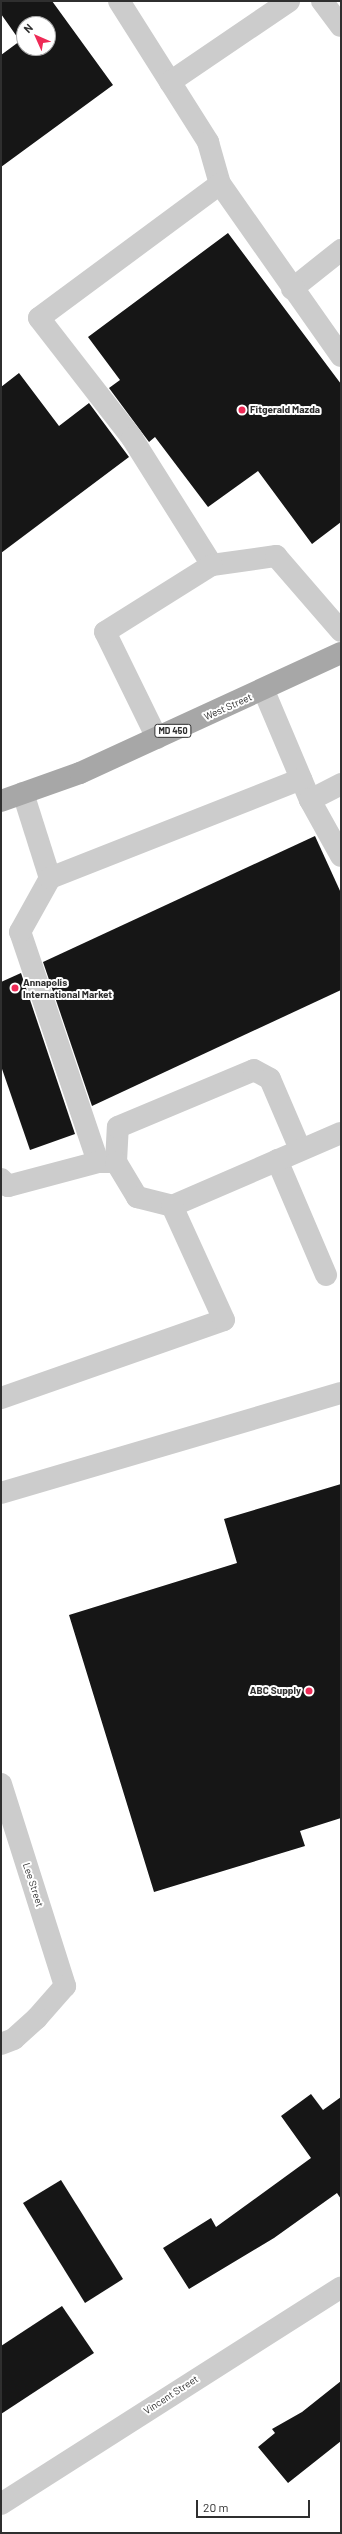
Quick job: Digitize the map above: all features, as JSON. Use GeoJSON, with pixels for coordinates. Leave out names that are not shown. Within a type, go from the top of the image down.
{"type":"FeatureCollection","features":[{"type":"Feature","properties":{"kind":"main road","name":"West Street"},"geometry":{"type":"LineString","coordinates":[[1,801],[157,738],[264,691],[341,652]]}},
{"type":"Feature","properties":{"kind":"street"},"geometry":{"type":"LineString","coordinates":[[119,1],[208,142],[220,184],[292,289],[341,356]]}},
{"type":"Feature","properties":{"kind":"street"},"geometry":{"type":"LineString","coordinates":[[170,82],[289,1]]}},
{"type":"Feature","properties":{"kind":"street"},"geometry":{"type":"LineString","coordinates":[[322,1],[341,26]]}},
{"type":"Feature","properties":{"kind":"street"},"geometry":{"type":"LineString","coordinates":[[212,565],[132,438],[38,318],[220,184]]}},
{"type":"Feature","properties":{"kind":"street"},"geometry":{"type":"LineString","coordinates":[[292,289],[341,250]]}},
{"type":"Feature","properties":{"kind":"street"},"geometry":{"type":"LineString","coordinates":[[157,738],[105,632],[212,565],[276,556],[341,631]]}},
{"type":"Feature","properties":{"kind":"street"},"geometry":{"type":"LineString","coordinates":[[264,691],[310,800],[341,856]]}},
{"type":"Feature","properties":{"kind":"street"},"geometry":{"type":"LineString","coordinates":[[302,779],[50,878],[20,932],[107,1162],[137,1197],[172,1206],[300,1149],[341,1133]]}},
{"type":"Feature","properties":{"kind":"street"},"geometry":{"type":"LineString","coordinates":[[310,800],[341,784]]}},
{"type":"Feature","properties":{"kind":"street"},"geometry":{"type":"LineString","coordinates":[[23,793],[50,878]]}},
{"type":"Feature","properties":{"kind":"street"},"geometry":{"type":"LineString","coordinates":[[107,1162],[118,1127],[254,1070],[270,1079],[300,1149]]}},
{"type":"Feature","properties":{"kind":"street"},"geometry":{"type":"LineString","coordinates":[[277,1160],[326,1276]]}},
{"type":"Feature","properties":{"kind":"street"},"geometry":{"type":"LineString","coordinates":[[1,1179],[8,1186],[107,1162]]}},
{"type":"Feature","properties":{"kind":"street"},"geometry":{"type":"LineString","coordinates":[[1,1398],[224,1320],[172,1206]]}},
{"type":"Feature","properties":{"kind":"street"},"geometry":{"type":"LineString","coordinates":[[1,1494],[341,1393]]}},
{"type":"Feature","properties":{"kind":"street","name":"Lee Street"},"geometry":{"type":"LineString","coordinates":[[1,1784],[65,1986],[37,2018],[14,2039],[1,2044]]}},
{"type":"Feature","properties":{"kind":"street","name":"Vincent Street"},"geometry":{"type":"LineString","coordinates":[[1,2504],[341,2287]]}},
{"type":"Feature","properties":{"kind":"building"},"geometry":{"type":"Polygon","coordinates":[[[1,1],[52,1],[113,85],[1,167],[1,55],[16,44],[16,56],[56,56],[56,16],[16,16],[16,35],[1,14],[1,1]]]}},
{"type":"Feature","properties":{"kind":"building","name":"Fitgerald Mazda"},"geometry":{"type":"Polygon","coordinates":[[[228,233],[341,384],[341,522],[312,544],[258,471],[208,507],[155,437],[149,442],[109,388],[120,380],[88,337],[228,233]]]}},
{"type":"Feature","properties":{"kind":"building"},"geometry":{"type":"Polygon","coordinates":[[[19,373],[59,426],[89,403],[129,457],[1,553],[1,387],[19,373]]]}},
{"type":"Feature","properties":{"kind":"building"},"geometry":{"type":"Polygon","coordinates":[[[315,836],[341,893],[341,990],[92,1106],[43,962],[315,836]]]}},
{"type":"Feature","properties":{"kind":"building","name":"Annapolis International Market"},"geometry":{"type":"Polygon","coordinates":[[[21,973],[75,1134],[30,1150],[1,1066],[1,982],[21,973]]]}},
{"type":"Feature","properties":{"kind":"building"},"geometry":{"type":"Polygon","coordinates":[[[341,1484],[341,1818],[300,1831],[305,1846],[154,1892],[69,1615],[237,1563],[224,1519],[341,1484]]]}},
{"type":"Feature","properties":{"kind":"building"},"geometry":{"type":"Polygon","coordinates":[[[311,2094],[323,2110],[341,2097],[341,2199],[337,2193],[274,2238],[189,2289],[163,2248],[211,2218],[216,2227],[311,2158],[281,2116],[311,2094]]]}},
{"type":"Feature","properties":{"kind":"building"},"geometry":{"type":"Polygon","coordinates":[[[61,2180],[123,2279],[85,2303],[23,2203],[61,2180]]]}},
{"type":"Feature","properties":{"kind":"building"},"geometry":{"type":"Polygon","coordinates":[[[62,2306],[94,2353],[1,2414],[1,2346],[62,2306]]]}},
{"type":"Feature","properties":{"kind":"building"},"geometry":{"type":"Polygon","coordinates":[[[341,2381],[341,2441],[288,2483],[258,2447],[275,2433],[272,2429],[302,2412],[341,2381]]]}},
{"type":"Feature","properties":{"kind":"place","name":"Fitgerald Mazda"},"geometry":{"type":"Point","coordinates":[242,410]}},
{"type":"Feature","properties":{"kind":"place","name":"Annapolis International Market"},"geometry":{"type":"Point","coordinates":[15,988]}},
{"type":"Feature","properties":{"kind":"place","name":"ABC Supply"},"geometry":{"type":"Point","coordinates":[309,1691]}}]}
